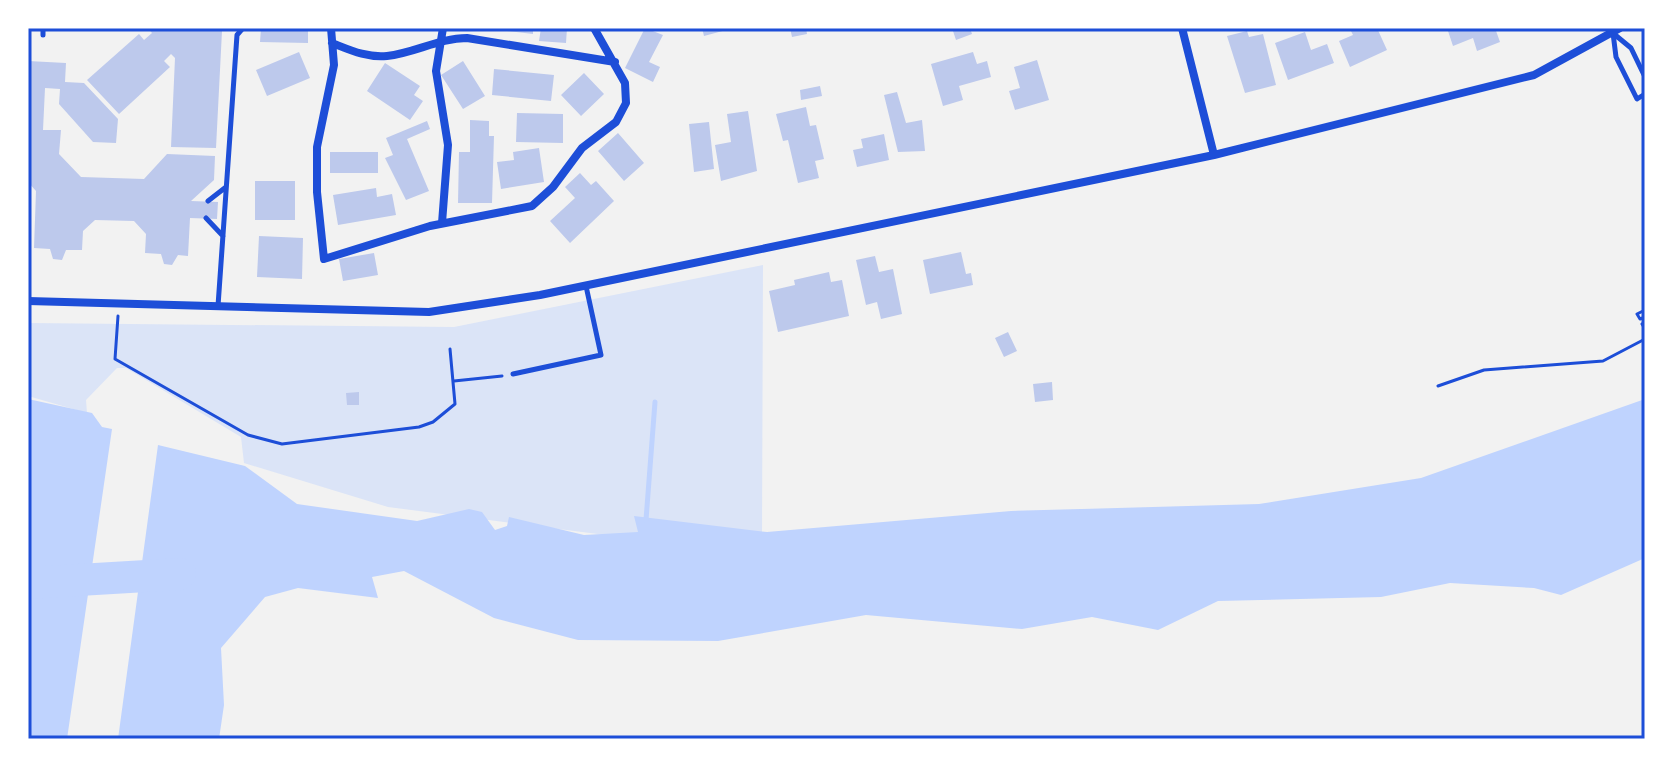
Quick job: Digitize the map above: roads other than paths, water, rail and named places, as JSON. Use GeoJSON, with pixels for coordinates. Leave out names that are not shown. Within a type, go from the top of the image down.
{"type":"FeatureCollection","features":[{"type":"Feature","properties":{"kind":"street"},"geometry":{"type":"LineString","coordinates":[[331,28],[334,65],[317,147],[317,192],[324,259],[442,223],[532,206],[553,187],[582,148],[616,122],[626,103],[625,83],[594,28]]}},
{"type":"Feature","properties":{"kind":"street"},"geometry":{"type":"LineString","coordinates":[[442,223],[448,145],[436,71],[443,28]]}},
{"type":"Feature","properties":{"kind":"street"},"geometry":{"type":"LineString","coordinates":[[1182,28],[1214,155]]}},
{"type":"Feature","properties":{"kind":"street"},"geometry":{"type":"LineString","coordinates":[[28,301],[429,312],[586,286],[1214,155],[1534,75],[1616,30]]}},
{"type":"Feature","properties":{"kind":"street"},"geometry":{"type":"LineString","coordinates":[[332,43],[364,55],[388,56],[441,40],[467,38],[615,62]]}},
{"type":"Feature","properties":{"kind":"lane"},"geometry":{"type":"LineString","coordinates":[[218,307],[237,35],[243,28]]}},
{"type":"Feature","properties":{"kind":"lane"},"geometry":{"type":"LineString","coordinates":[[1616,30],[1631,48],[1645,77]]}},
{"type":"Feature","properties":{"kind":"lane"},"geometry":{"type":"LineString","coordinates":[[1616,30],[1616,57],[1637,99],[1645,94]]}},
{"type":"Feature","properties":{"kind":"lane"},"geometry":{"type":"LineString","coordinates":[[208,201],[227,187]]}},
{"type":"Feature","properties":{"kind":"lane"},"geometry":{"type":"LineString","coordinates":[[206,218],[223,236]]}},
{"type":"Feature","properties":{"kind":"lane"},"geometry":{"type":"LineString","coordinates":[[513,374],[601,355],[586,286]]}},
{"type":"Feature","properties":{"kind":"water"},"geometry":{"type":"Polygon","coordinates":[[[28,399],[92,413],[102,427],[112,429],[67,739],[28,739],[28,399]]]}},
{"type":"Feature","properties":{"kind":"water"},"geometry":{"type":"Polygon","coordinates":[[[1645,399],[1645,558],[1561,595],[1534,588],[1450,583],[1381,597],[1218,601],[1158,630],[1092,617],[1022,629],[866,615],[718,641],[578,640],[494,618],[404,571],[372,577],[378,598],[298,588],[265,597],[221,648],[224,705],[219,739],[118,739],[158,445],[245,466],[297,504],[417,521],[469,509],[482,512],[495,530],[507,526],[509,517],[584,535],[638,532],[634,516],[767,532],[1011,511],[1259,504],[1421,478],[1645,399]]]}},
{"type":"Feature","properties":{"kind":"waterway"},"geometry":{"type":"LineString","coordinates":[[646,520],[655,402]]}},
{"type":"Feature","properties":{"kind":"waterway"},"geometry":{"type":"LineString","coordinates":[[28,583],[180,574]]}}]}
